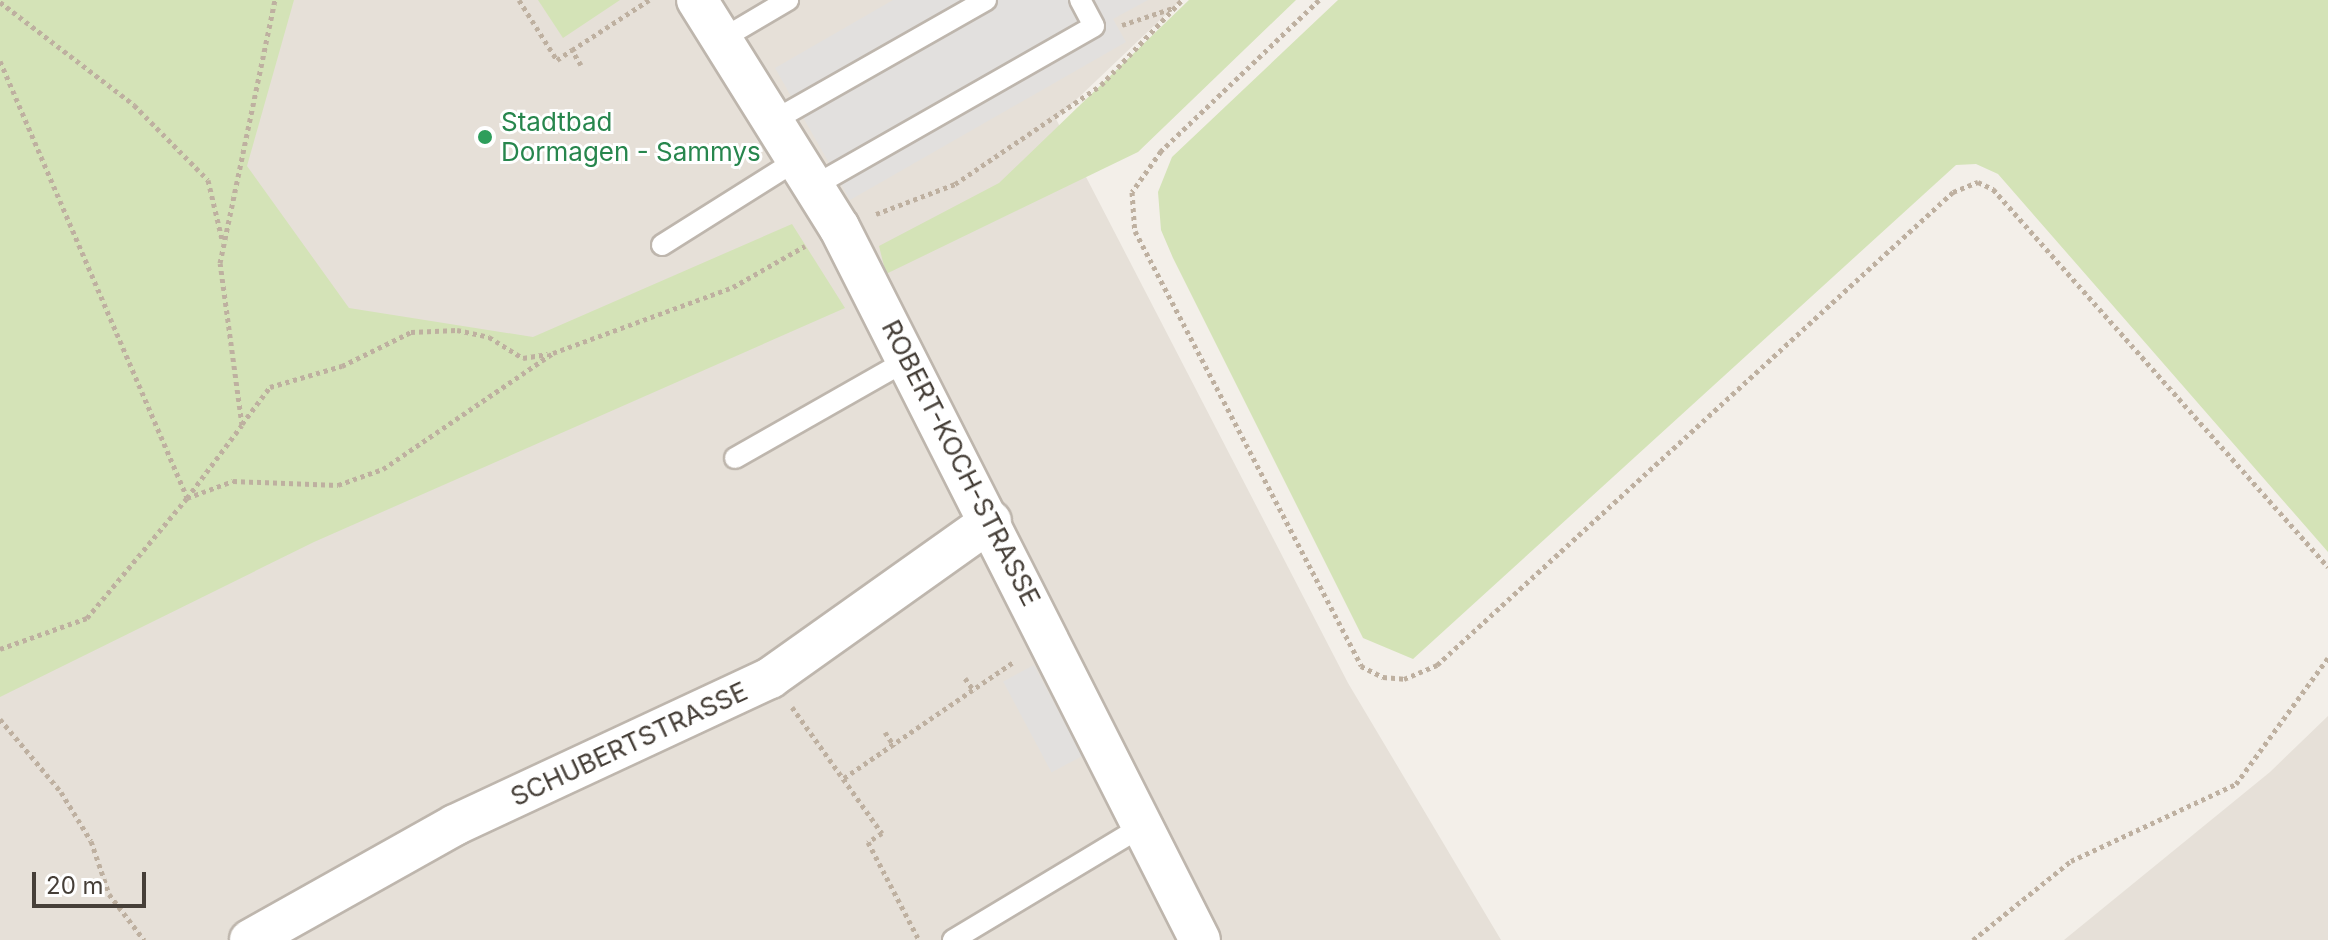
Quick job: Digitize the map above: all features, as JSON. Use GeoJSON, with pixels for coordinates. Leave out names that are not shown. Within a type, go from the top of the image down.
{"type":"FeatureCollection","features":[{"type":"Feature","properties":{"kind":"street","name":"ROBERT-KOCH-STRASSE"},"geometry":{"type":"LineString","coordinates":[[697,0],[839,227],[1050,636],[1200,940]]}},
{"type":"Feature","properties":{"kind":"street","name":"SCHUBERTSTRASSE"},"geometry":{"type":"LineString","coordinates":[[250,940],[455,825],[770,678],[991,521]]}},
{"type":"Feature","properties":{"kind":"lane"},"geometry":{"type":"LineString","coordinates":[[722,39],[788,0]]}},
{"type":"Feature","properties":{"kind":"lane"},"geometry":{"type":"LineString","coordinates":[[773,121],[986,0]]}},
{"type":"Feature","properties":{"kind":"lane"},"geometry":{"type":"LineString","coordinates":[[662,245],[1094,26],[1080,0]]}},
{"type":"Feature","properties":{"kind":"lane"},"geometry":{"type":"LineString","coordinates":[[735,458],[909,359]]}},
{"type":"Feature","properties":{"kind":"lane"},"geometry":{"type":"LineString","coordinates":[[953,940],[1143,826]]}},
{"type":"Feature","properties":{"kind":"path"},"geometry":{"type":"LineString","coordinates":[[242,425],[220,263],[275,0]]}},
{"type":"Feature","properties":{"kind":"path"},"geometry":{"type":"LineString","coordinates":[[519,0],[557,60],[649,0]]}},
{"type":"Feature","properties":{"kind":"path"},"geometry":{"type":"LineString","coordinates":[[0,649],[87,618],[187,498],[270,387],[342,366],[411,332],[457,330],[489,337],[523,358],[553,353],[733,287],[839,227],[955,184],[1101,85],[1182,0]]}},
{"type":"Feature","properties":{"kind":"path"},"geometry":{"type":"LineString","coordinates":[[1319,0],[1161,151],[1132,192],[1135,231],[1361,666],[1383,677],[1404,679],[1437,665],[1953,192],[1978,182],[1993,189],[2328,567]]}},
{"type":"Feature","properties":{"kind":"path"},"geometry":{"type":"LineString","coordinates":[[0,2],[134,105],[208,180],[223,241]]}},
{"type":"Feature","properties":{"kind":"path"},"geometry":{"type":"LineString","coordinates":[[1094,26],[1117,27],[1174,8]]}},
{"type":"Feature","properties":{"kind":"path"},"geometry":{"type":"LineString","coordinates":[[572,50],[581,65]]}},
{"type":"Feature","properties":{"kind":"path"},"geometry":{"type":"LineString","coordinates":[[0,61],[187,498]]}},
{"type":"Feature","properties":{"kind":"path"},"geometry":{"type":"LineString","coordinates":[[187,498],[233,481],[338,485],[383,469],[553,353]]}},
{"type":"Feature","properties":{"kind":"path"},"geometry":{"type":"LineString","coordinates":[[844,778],[1050,636]]}},
{"type":"Feature","properties":{"kind":"path"},"geometry":{"type":"LineString","coordinates":[[1973,940],[2071,861],[2236,784],[2328,658]]}},
{"type":"Feature","properties":{"kind":"path"},"geometry":{"type":"LineString","coordinates":[[770,678],[882,833],[868,842],[919,940]]}},
{"type":"Feature","properties":{"kind":"path"},"geometry":{"type":"LineString","coordinates":[[965,678],[974,691]]}},
{"type":"Feature","properties":{"kind":"path"},"geometry":{"type":"LineString","coordinates":[[0,719],[61,792],[91,841],[109,894],[144,940]]}},
{"type":"Feature","properties":{"kind":"path"},"geometry":{"type":"LineString","coordinates":[[885,732],[894,746]]}},
{"type":"Feature","properties":{"kind":"shaded area"},"geometry":{"type":"Polygon","coordinates":[[[0,0],[1181,0],[1056,119],[1348,683],[1501,940],[0,940],[0,0]]]}},
{"type":"Feature","properties":{"kind":"shaded area"},"geometry":{"type":"Polygon","coordinates":[[[893,0],[1148,0],[1113,19],[1126,42],[850,200],[775,68],[893,0]]]}},
{"type":"Feature","properties":{"kind":"shaded area"},"geometry":{"type":"Polygon","coordinates":[[[1034,665],[1082,756],[1051,772],[1003,681],[1034,665]]]}},
{"type":"Feature","properties":{"kind":"shaded area"},"geometry":{"type":"Polygon","coordinates":[[[2328,716],[2328,940],[2064,940],[2270,772],[2328,716]]]}},
{"type":"Feature","properties":{"kind":"green space"},"geometry":{"type":"Polygon","coordinates":[[[0,0],[294,0],[247,166],[349,308],[533,337],[792,224],[845,308],[314,542],[0,697],[0,0]]]}},
{"type":"Feature","properties":{"kind":"green space"},"geometry":{"type":"Polygon","coordinates":[[[538,0],[620,0],[563,38],[538,0]]]}},
{"type":"Feature","properties":{"kind":"green space"},"geometry":{"type":"Polygon","coordinates":[[[1189,0],[1296,0],[1138,152],[886,274],[879,246],[999,183],[1189,0]]]}},
{"type":"Feature","properties":{"kind":"green space"},"geometry":{"type":"Polygon","coordinates":[[[1338,0],[2328,0],[2328,552],[1998,174],[1976,164],[1956,165],[1413,659],[1363,638],[1173,258],[1161,230],[1158,192],[1172,157],[1338,0]]]}},
{"type":"Feature","properties":{"kind":"place","name":"Stadtbad Dormagen - Sammys"},"geometry":{"type":"Point","coordinates":[485,137]}}]}
